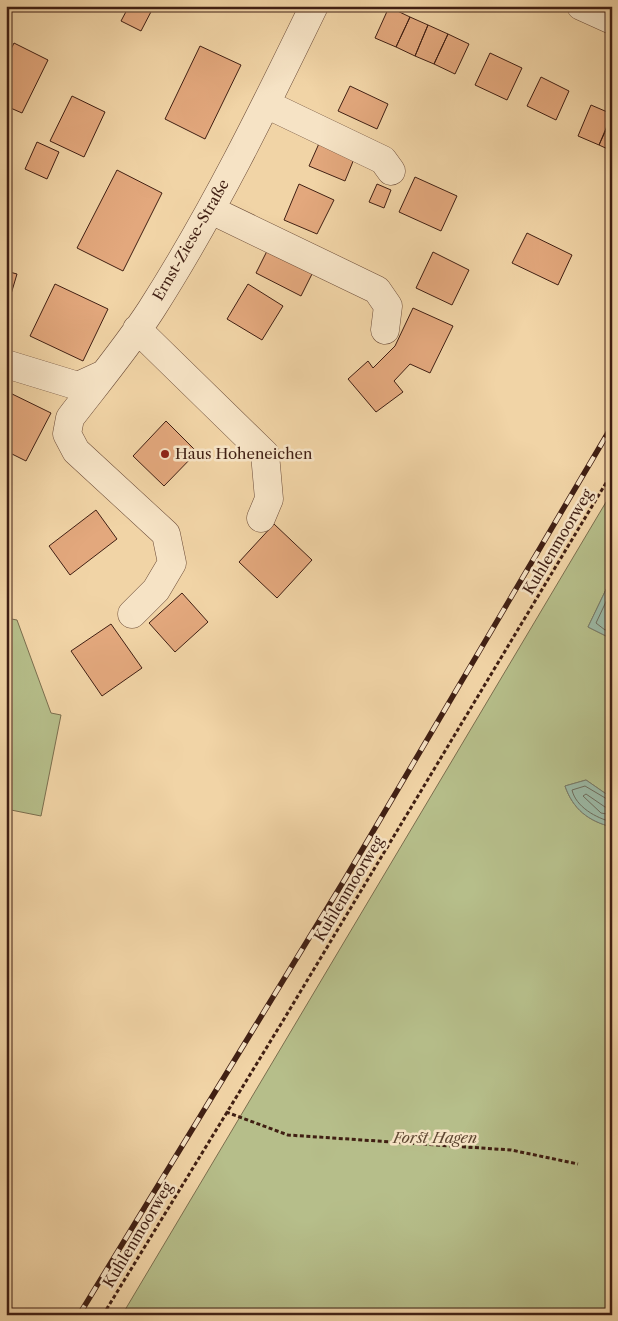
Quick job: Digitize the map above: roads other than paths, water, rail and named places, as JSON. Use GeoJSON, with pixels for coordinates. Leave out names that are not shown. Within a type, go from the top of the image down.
{"type":"FeatureCollection","features":[{"type":"Feature","properties":{"kind":"street","name":"Ernst-Ziese-Straße"},"geometry":{"type":"LineString","coordinates":[[6,364],[78,386],[102,375],[151,311],[211,210],[314,6]]}},
{"type":"Feature","properties":{"kind":"street"},"geometry":{"type":"LineString","coordinates":[[581,6],[612,20]]}},
{"type":"Feature","properties":{"kind":"street"},"geometry":{"type":"LineString","coordinates":[[266,104],[383,160],[390,171]]}},
{"type":"Feature","properties":{"kind":"street"},"geometry":{"type":"LineString","coordinates":[[211,210],[377,290],[388,306],[386,330]]}},
{"type":"Feature","properties":{"kind":"street"},"geometry":{"type":"LineString","coordinates":[[137,329],[265,454],[268,499],[261,518]]}},
{"type":"Feature","properties":{"kind":"street"},"geometry":{"type":"LineString","coordinates":[[102,375],[70,418],[67,434],[76,451],[166,534],[172,562],[156,590],[132,614]]}},
{"type":"Feature","properties":{"kind":"water"},"geometry":{"type":"Polygon","coordinates":[[[612,577],[612,632],[606,636],[588,627],[612,577]]]}},
{"type":"Feature","properties":{"kind":"water"},"geometry":{"type":"Polygon","coordinates":[[[586,780],[612,798],[612,827],[582,813],[568,794],[565,786],[586,780]]]}},
{"type":"Feature","properties":{"kind":"railway"},"geometry":{"type":"LineString","coordinates":[[79,1315],[345,879],[612,426]]}},
{"type":"Feature","properties":{"kind":"place","name":"Haus Hoheneichen"},"geometry":{"type":"Point","coordinates":[165,454]}},
{"type":"Feature","properties":{"kind":"park label","name":"Forst Hagen"},"geometry":{"type":"Point","coordinates":[435,1138]}}]}
